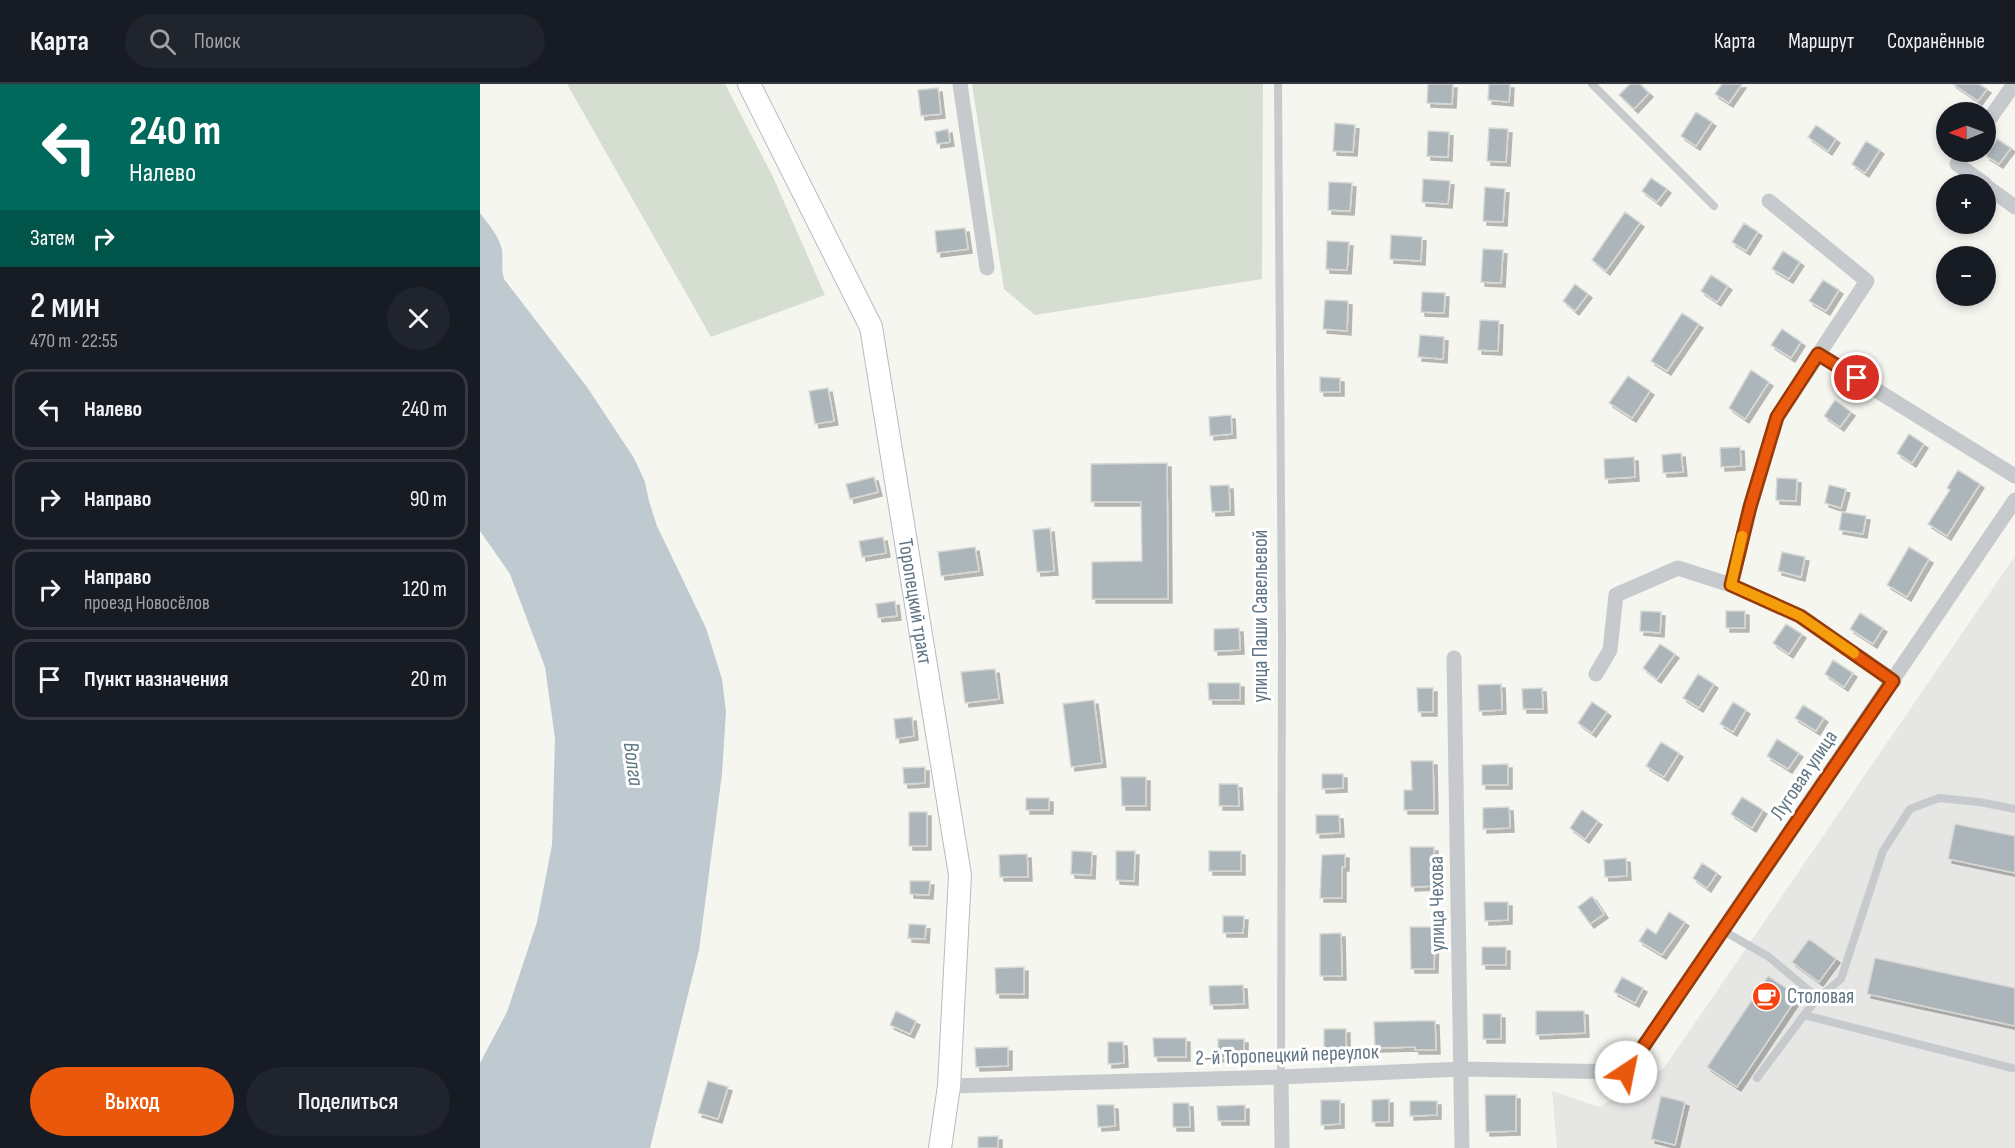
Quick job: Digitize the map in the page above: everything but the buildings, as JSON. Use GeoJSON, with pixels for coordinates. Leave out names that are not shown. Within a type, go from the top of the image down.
{"type":"FeatureCollection","features":[{"type":"Feature","properties":{"kind":"main road","name":"Торопецкий тракт"},"geometry":{"type":"LineString","coordinates":[[749,84],[870,327],[960,876],[949,1086],[940,1148]]}},
{"type":"Feature","properties":{"kind":"street"},"geometry":{"type":"LineString","coordinates":[[960,84],[987,268]]}},
{"type":"Feature","properties":{"kind":"street"},"geometry":{"type":"LineString","coordinates":[[1996,110],[2014,84]]}},
{"type":"Feature","properties":{"kind":"street"},"geometry":{"type":"LineString","coordinates":[[1965,162],[1976,174]]}},
{"type":"Feature","properties":{"kind":"street"},"geometry":{"type":"LineString","coordinates":[[1996,193],[2015,207]]}},
{"type":"Feature","properties":{"kind":"street"},"geometry":{"type":"LineString","coordinates":[[1731,585],[1750,507],[1777,417],[1867,281],[1770,201]]}},
{"type":"Feature","properties":{"kind":"street"},"geometry":{"type":"LineString","coordinates":[[1818,354],[2015,476]]}},
{"type":"Feature","properties":{"kind":"street","name":"Луговая улица"},"geometry":{"type":"LineString","coordinates":[[1626,1072],[2015,500]]}},
{"type":"Feature","properties":{"kind":"street"},"geometry":{"type":"LineString","coordinates":[[1596,674],[1610,650],[1616,595],[1678,568],[1731,585],[1800,616],[1893,681]]}},
{"type":"Feature","properties":{"kind":"street","name":"улица Чехова"},"geometry":{"type":"LineString","coordinates":[[1454,658],[1462,1148]]}},
{"type":"Feature","properties":{"kind":"street","name":"2-й Торопецкий переулок"},"geometry":{"type":"LineString","coordinates":[[949,1086],[1281,1077],[1461,1069],[1626,1072]]}},
{"type":"Feature","properties":{"kind":"street","name":"улица Паши Савельевой"},"geometry":{"type":"LineString","coordinates":[[1281,1077],[1282,1148]]}},
{"type":"Feature","properties":{"kind":"lane","name":"улица Паши Савельевой"},"geometry":{"type":"LineString","coordinates":[[1278,84],[1282,636],[1281,1077]]}},
{"type":"Feature","properties":{"kind":"lane"},"geometry":{"type":"LineString","coordinates":[[1592,84],[1714,206]]}},
{"type":"Feature","properties":{"kind":"lane"},"geometry":{"type":"LineString","coordinates":[[1757,1078],[1818,998],[1841,979],[1883,851],[1910,809],[1939,798],[2015,809]]}},
{"type":"Feature","properties":{"kind":"lane"},"geometry":{"type":"LineString","coordinates":[[1722,930],[1769,957],[1818,998]]}},
{"type":"Feature","properties":{"kind":"lane"},"geometry":{"type":"LineString","coordinates":[[1804,1016],[2012,1068]]}},
{"type":"Feature","properties":{"kind":"shaded area"},"geometry":{"type":"Polygon","coordinates":[[[567,84],[725,84],[773,177],[825,295],[711,337],[567,84]]]}},
{"type":"Feature","properties":{"kind":"shaded area"},"geometry":{"type":"Polygon","coordinates":[[[972,84],[1263,84],[1262,279],[1035,315],[1004,289],[972,84]]]}},
{"type":"Feature","properties":{"kind":"shaded area"},"geometry":{"type":"Polygon","coordinates":[[[2015,556],[2015,1148],[1557,1148],[1552,1091],[1599,1107],[1664,1068],[2015,556]]]}},
{"type":"Feature","properties":{"kind":"water","name":"Волга"},"geometry":{"type":"Polygon","coordinates":[[[480,213],[501,245],[504,279],[587,387],[634,458],[645,482],[657,526],[706,628],[722,679],[726,712],[722,774],[699,950],[650,1148],[480,1148],[480,1063],[507,1012],[537,922],[552,845],[555,738],[545,667],[510,574],[480,531],[480,213]]]}},
{"type":"Feature","properties":{"kind":"slow traffic"},"geometry":{"type":"LineString","coordinates":[[1742,536],[1731,585],[1800,616],[1854,653]]}},
{"type":"Feature","properties":{"kind":"place","name":"Столовая"},"geometry":{"type":"Point","coordinates":[1766,996]}},
{"type":"Feature","properties":{"kind":"route"},"geometry":{"type":"LineString","coordinates":[[1626,1072],[1893,681],[1800,616],[1731,585],[1750,507],[1777,417],[1818,354],[1857,378]]}}]}
